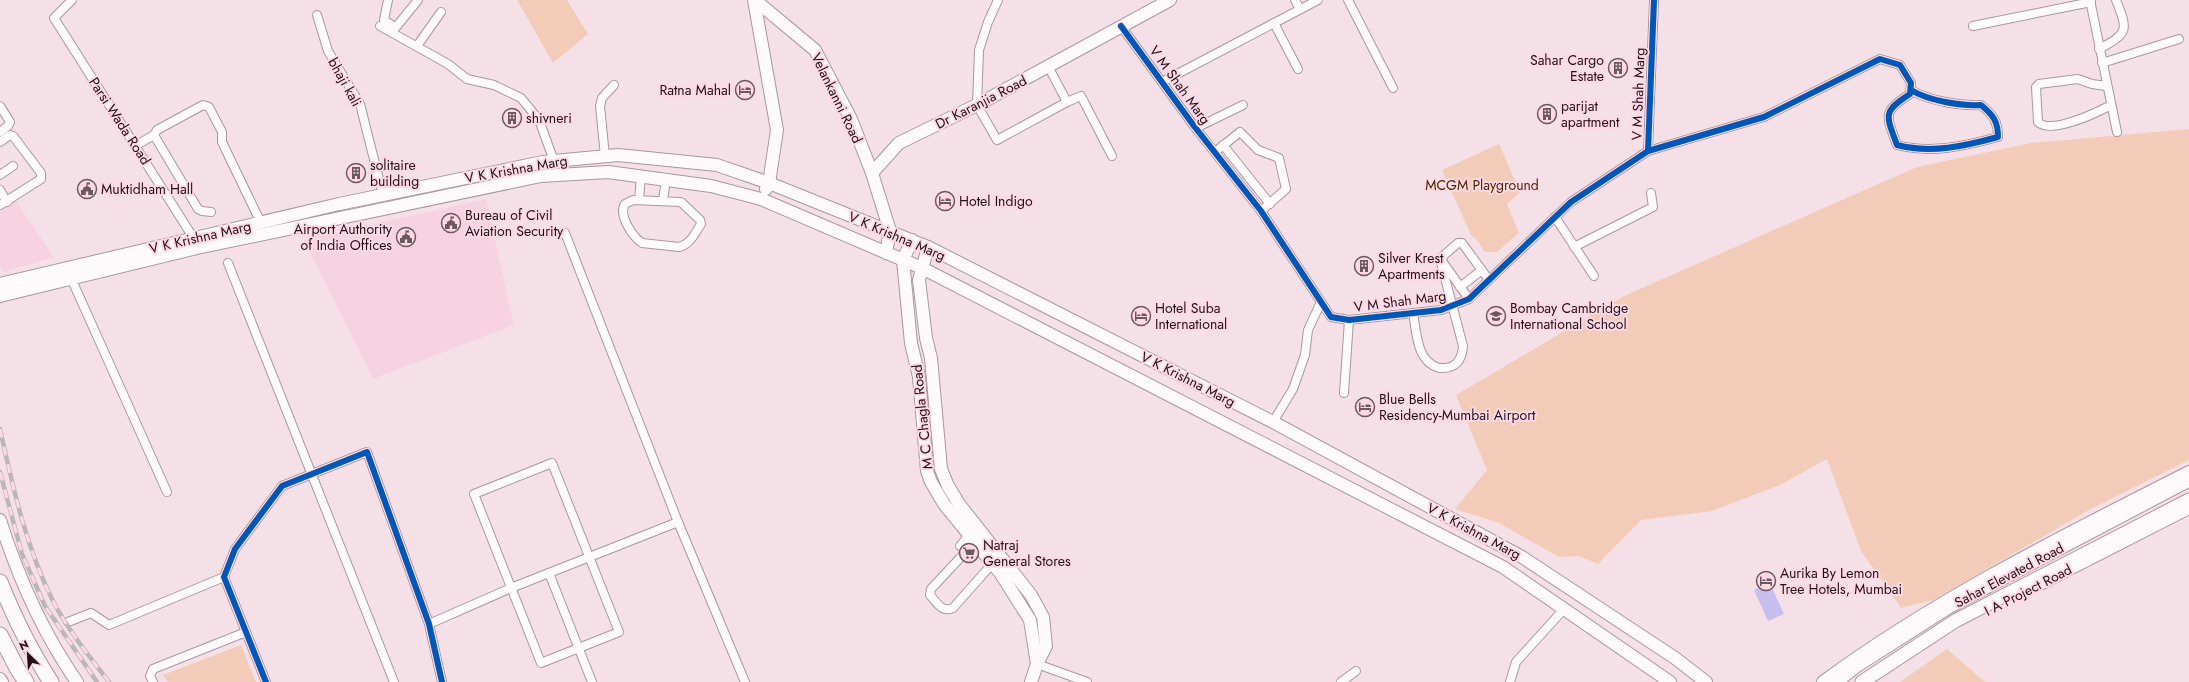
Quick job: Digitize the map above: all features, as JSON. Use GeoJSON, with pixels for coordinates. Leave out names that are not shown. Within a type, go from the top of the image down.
{"type":"FeatureCollection","features":[{"type":"Feature","properties":{"kind":"highway"},"geometry":{"type":"LineString","coordinates":[[0,582],[15,618],[34,657],[51,682]]}},
{"type":"Feature","properties":{"kind":"highway"},"geometry":{"type":"LineString","coordinates":[[0,634],[17,668],[26,682]]}},
{"type":"Feature","properties":{"kind":"main road","name":"Velankanni Road"},"geometry":{"type":"LineString","coordinates":[[755,0],[814,50],[851,119],[872,173]]}},
{"type":"Feature","properties":{"kind":"main road"},"geometry":{"type":"LineString","coordinates":[[755,0],[777,130],[769,183],[761,199]]}},
{"type":"Feature","properties":{"kind":"main road","name":"Dr Karanjia Road"},"geometry":{"type":"LineString","coordinates":[[872,173],[899,143],[977,105],[1170,0]]}},
{"type":"Feature","properties":{"kind":"main road","name":"V K Krishna Marg"},"geometry":{"type":"LineString","coordinates":[[0,296],[196,244],[261,223],[383,195],[554,161],[618,155],[717,165],[769,183],[928,247],[1273,422],[1519,555],[1675,658],[1706,682]]}},
{"type":"Feature","properties":{"kind":"main road","name":"V K Krishna Marg"},"geometry":{"type":"LineString","coordinates":[[1,282],[151,248],[196,244],[541,176],[608,172],[711,186],[761,199],[922,268],[1508,571],[1670,682]]}},
{"type":"Feature","properties":{"kind":"main road"},"geometry":{"type":"LineString","coordinates":[[872,173],[890,231],[886,253]]}},
{"type":"Feature","properties":{"kind":"main road","name":"M C Chagla Road"},"geometry":{"type":"LineString","coordinates":[[912,240],[903,260],[911,342],[919,377],[924,451],[927,470],[932,483],[944,504],[971,539],[988,550],[992,564],[1004,571],[1030,620],[1037,664],[1031,682]]}},
{"type":"Feature","properties":{"kind":"main road"},"geometry":{"type":"LineString","coordinates":[[928,247],[919,280],[926,338],[932,358],[938,449],[941,469],[945,480],[988,550],[1004,571]]}},
{"type":"Feature","properties":{"kind":"main road"},"geometry":{"type":"LineString","coordinates":[[924,451],[938,449]]}},
{"type":"Feature","properties":{"kind":"main road"},"geometry":{"type":"LineString","coordinates":[[1823,682],[1913,619],[1977,582],[2189,472]]}},
{"type":"Feature","properties":{"kind":"main road"},"geometry":{"type":"LineString","coordinates":[[932,483],[945,480]]}},
{"type":"Feature","properties":{"kind":"main road","name":"Sahar Elevated Road"},"geometry":{"type":"LineString","coordinates":[[1836,682],[1856,666],[1950,606],[2189,480]]}},
{"type":"Feature","properties":{"kind":"main road","name":"Sahar Elevated Road"},"geometry":{"type":"LineString","coordinates":[[1862,682],[1955,621],[2189,500]]}},
{"type":"Feature","properties":{"kind":"main road","name":"I A Project Road"},"geometry":{"type":"LineString","coordinates":[[1872,682],[1892,667],[1958,626],[2189,508]]}},
{"type":"Feature","properties":{"kind":"main road"},"geometry":{"type":"LineString","coordinates":[[0,520],[11,555],[26,592],[64,663],[76,682]]}},
{"type":"Feature","properties":{"kind":"main road"},"geometry":{"type":"LineString","coordinates":[[1508,571],[1519,555]]}},
{"type":"Feature","properties":{"kind":"street","name":"Parsi Wada Road"},"geometry":{"type":"LineString","coordinates":[[72,0],[54,18],[136,146],[196,244]]}},
{"type":"Feature","properties":{"kind":"street"},"geometry":{"type":"LineString","coordinates":[[388,0],[384,18],[388,27],[448,64],[467,79],[494,85],[521,98],[539,120],[554,161]]}},
{"type":"Feature","properties":{"kind":"street"},"geometry":{"type":"LineString","coordinates":[[388,27],[418,0]]}},
{"type":"Feature","properties":{"kind":"street"},"geometry":{"type":"LineString","coordinates":[[998,0],[988,22],[979,50],[977,105],[997,140],[1081,96],[1112,156]]}},
{"type":"Feature","properties":{"kind":"street"},"geometry":{"type":"LineString","coordinates":[[1295,0],[1300,9]]}},
{"type":"Feature","properties":{"kind":"street"},"geometry":{"type":"LineString","coordinates":[[1162,82],[1318,0]]}},
{"type":"Feature","properties":{"kind":"street"},"geometry":{"type":"LineString","coordinates":[[1348,0],[1393,88]]}},
{"type":"Feature","properties":{"kind":"street","name":"V M Shah Marg"},"geometry":{"type":"LineString","coordinates":[[1121,26],[1196,128],[1261,211],[1331,317],[1349,320],[1452,307],[1469,300],[1571,202],[1648,151],[1654,0]]}},
{"type":"Feature","properties":{"kind":"street"},"geometry":{"type":"LineString","coordinates":[[2099,49],[2116,40],[2124,30],[2125,23],[2116,0]]}},
{"type":"Feature","properties":{"kind":"street"},"geometry":{"type":"LineString","coordinates":[[1973,26],[2090,1],[2117,132]]}},
{"type":"Feature","properties":{"kind":"street"},"geometry":{"type":"LineString","coordinates":[[418,46],[441,12]]}},
{"type":"Feature","properties":{"kind":"street","name":"bhaji kali"},"geometry":{"type":"LineString","coordinates":[[318,15],[328,51],[360,104],[383,195]]}},
{"type":"Feature","properties":{"kind":"street"},"geometry":{"type":"LineString","coordinates":[[1274,23],[1298,69]]}},
{"type":"Feature","properties":{"kind":"street"},"geometry":{"type":"LineString","coordinates":[[2102,63],[2180,38]]}},
{"type":"Feature","properties":{"kind":"street"},"geometry":{"type":"LineString","coordinates":[[1648,151],[1764,117],[1880,59],[1900,64],[1911,83],[1910,94],[1891,106],[1889,114],[1897,145],[1910,148],[1961,147],[1998,137],[1998,127],[1994,116],[1981,105],[1965,106],[1956,102],[1936,100],[1911,90]]}},
{"type":"Feature","properties":{"kind":"street"},"geometry":{"type":"LineString","coordinates":[[1048,66],[1067,102]]}},
{"type":"Feature","properties":{"kind":"street"},"geometry":{"type":"LineString","coordinates":[[2107,86],[2092,84],[2078,79],[2039,84],[2036,87],[2038,122],[2041,125],[2048,126],[2066,125],[2111,105]]}},
{"type":"Feature","properties":{"kind":"street"},"geometry":{"type":"LineString","coordinates":[[605,156],[600,106],[602,98],[614,86]]}},
{"type":"Feature","properties":{"kind":"street"},"geometry":{"type":"LineString","coordinates":[[136,146],[154,136],[157,130],[203,105],[209,107],[222,132],[222,142],[261,223]]}},
{"type":"Feature","properties":{"kind":"street"},"geometry":{"type":"LineString","coordinates":[[1196,128],[1243,105]]}},
{"type":"Feature","properties":{"kind":"street"},"geometry":{"type":"LineString","coordinates":[[0,106],[10,122],[8,126],[0,132]]}},
{"type":"Feature","properties":{"kind":"street"},"geometry":{"type":"LineString","coordinates":[[1216,152],[1240,132],[1257,149],[1279,158],[1286,189],[1261,211]]}},
{"type":"Feature","properties":{"kind":"street"},"geometry":{"type":"LineString","coordinates":[[0,142],[10,134],[13,136],[41,173],[41,179],[3,204],[0,190]]}},
{"type":"Feature","properties":{"kind":"street"},"geometry":{"type":"LineString","coordinates":[[154,136],[198,209],[211,212]]}},
{"type":"Feature","properties":{"kind":"street"},"geometry":{"type":"LineString","coordinates":[[1223,145],[1270,204]]}},
{"type":"Feature","properties":{"kind":"street"},"geometry":{"type":"LineString","coordinates":[[0,175],[12,166]]}},
{"type":"Feature","properties":{"kind":"street"},"geometry":{"type":"LineString","coordinates":[[1237,179],[1245,172]]}},
{"type":"Feature","properties":{"kind":"street"},"geometry":{"type":"LineString","coordinates":[[639,200],[641,176]]}},
{"type":"Feature","properties":{"kind":"street"},"geometry":{"type":"LineString","coordinates":[[663,201],[666,180]]}},
{"type":"Feature","properties":{"kind":"street"},"geometry":{"type":"LineString","coordinates":[[1574,247],[1653,208],[1651,193]]}},
{"type":"Feature","properties":{"kind":"street"},"geometry":{"type":"LineString","coordinates":[[639,200],[663,201],[681,202],[701,221],[701,224],[688,244],[684,246],[672,246],[639,240],[624,220],[623,209],[628,202],[639,200]]}},
{"type":"Feature","properties":{"kind":"street"},"geometry":{"type":"LineString","coordinates":[[1555,217],[1594,276]]}},
{"type":"Feature","properties":{"kind":"street"},"geometry":{"type":"LineString","coordinates":[[565,233],[678,522],[745,682]]}},
{"type":"Feature","properties":{"kind":"street"},"geometry":{"type":"LineString","coordinates":[[1469,300],[1442,261],[1443,256],[1458,243],[1462,243],[1489,280]]}},
{"type":"Feature","properties":{"kind":"street"},"geometry":{"type":"LineString","coordinates":[[1413,313],[1422,355],[1436,367],[1444,368],[1458,363],[1463,349],[1440,259]]}},
{"type":"Feature","properties":{"kind":"street"},"geometry":{"type":"LineString","coordinates":[[228,263],[394,682]]}},
{"type":"Feature","properties":{"kind":"street"},"geometry":{"type":"LineString","coordinates":[[1460,287],[1482,270]]}},
{"type":"Feature","properties":{"kind":"street"},"geometry":{"type":"LineString","coordinates":[[71,278],[167,492]]}},
{"type":"Feature","properties":{"kind":"street"},"geometry":{"type":"LineString","coordinates":[[1273,422],[1292,389],[1305,355],[1308,330],[1321,302]]}},
{"type":"Feature","properties":{"kind":"street"},"geometry":{"type":"LineString","coordinates":[[1344,393],[1349,320]]}},
{"type":"Feature","properties":{"kind":"street"},"geometry":{"type":"LineString","coordinates":[[266,682],[224,577],[235,549],[273,495],[282,486],[367,452],[429,624],[442,682]]}},
{"type":"Feature","properties":{"kind":"street"},"geometry":{"type":"LineString","coordinates":[[552,463],[619,632],[541,663],[511,588],[474,494],[552,463]]}},
{"type":"Feature","properties":{"kind":"street"},"geometry":{"type":"LineString","coordinates":[[429,624],[589,556],[678,522]]}},
{"type":"Feature","properties":{"kind":"street"},"geometry":{"type":"LineString","coordinates":[[960,546],[971,539]]}},
{"type":"Feature","properties":{"kind":"street"},"geometry":{"type":"LineString","coordinates":[[971,539],[931,590],[930,595],[943,609],[948,610],[954,608],[992,564]]}},
{"type":"Feature","properties":{"kind":"street"},"geometry":{"type":"LineString","coordinates":[[549,573],[592,682]]}},
{"type":"Feature","properties":{"kind":"street"},"geometry":{"type":"LineString","coordinates":[[68,622],[91,613],[109,625],[224,577]]}},
{"type":"Feature","properties":{"kind":"street"},"geometry":{"type":"LineString","coordinates":[[1510,682],[1516,662],[1564,609]]}},
{"type":"Feature","properties":{"kind":"street"},"geometry":{"type":"LineString","coordinates":[[153,682],[150,676],[153,669],[246,632]]}},
{"type":"Feature","properties":{"kind":"street"},"geometry":{"type":"LineString","coordinates":[[1037,664],[1087,682]]}},
{"type":"Feature","properties":{"kind":"street"},"geometry":{"type":"LineString","coordinates":[[1341,682],[1356,671]]}},
{"type":"Feature","properties":{"kind":"shaded area"},"geometry":{"type":"Polygon","coordinates":[[[486,199],[514,325],[373,379],[304,240],[486,199]]]}},
{"type":"Feature","properties":{"kind":"shaded area"},"geometry":{"type":"Polygon","coordinates":[[[16,201],[54,257],[4,272],[0,266],[0,208],[16,201]]]}},
{"type":"Feature","properties":{"kind":"shaded area"},"geometry":{"type":"Polygon","coordinates":[[[1770,583],[1784,614],[1768,621],[1754,590],[1770,583]]]}},
{"type":"Feature","properties":{"kind":"green space"},"geometry":{"type":"Polygon","coordinates":[[[517,0],[567,0],[588,34],[553,63],[517,0]]]}},
{"type":"Feature","properties":{"kind":"green space"},"geometry":{"type":"Polygon","coordinates":[[[2189,129],[2189,460],[2089,510],[1933,600],[1901,608],[1861,551],[1827,459],[1780,485],[1712,511],[1641,520],[1598,564],[1579,556],[1559,557],[1499,523],[1455,509],[1487,470],[1456,395],[1624,296],[1917,167],[2031,143],[2189,129]]]}},
{"type":"Feature","properties":{"kind":"green space","name":"MCGM Playground"},"geometry":{"type":"Polygon","coordinates":[[[1499,144],[1520,192],[1507,204],[1519,233],[1497,252],[1485,252],[1477,240],[1471,235],[1442,170],[1499,144]]]}},
{"type":"Feature","properties":{"kind":"green space"},"geometry":{"type":"Polygon","coordinates":[[[241,645],[256,682],[168,682],[163,675],[241,645]]]}},
{"type":"Feature","properties":{"kind":"green space"},"geometry":{"type":"Polygon","coordinates":[[[1947,649],[1985,682],[1900,682],[1947,649]]]}},
{"type":"Feature","properties":{"kind":"railway"},"geometry":{"type":"LineString","coordinates":[[0,429],[21,517],[35,560],[44,581],[65,622],[109,682]]}},
{"type":"Feature","properties":{"kind":"railway"},"geometry":{"type":"LineString","coordinates":[[0,472],[22,554],[45,606],[97,682]]}},
{"type":"Feature","properties":{"kind":"cycle path"},"geometry":{"type":"LineString","coordinates":[[1121,26],[1194,126],[1261,211],[1331,317],[1349,320],[1441,310],[1469,299],[1571,202],[1648,151],[1654,0]]}},
{"type":"Feature","properties":{"kind":"cycle path"},"geometry":{"type":"LineString","coordinates":[[1648,151],[1764,117],[1880,59],[1900,65],[1911,83],[1910,94],[1895,105],[1889,115],[1890,127],[1897,145],[1922,149],[1948,148],[1998,137],[1996,122],[1989,112],[1981,105],[1964,105],[1945,102],[1918,94],[1911,90]]}},
{"type":"Feature","properties":{"kind":"cycle path"},"geometry":{"type":"LineString","coordinates":[[266,682],[224,577],[235,549],[282,486],[367,452],[429,624],[442,682]]}},
{"type":"Feature","properties":{"kind":"place","name":"Sahar Cargo Estate"},"geometry":{"type":"Point","coordinates":[1618,68]}},
{"type":"Feature","properties":{"kind":"place","name":"Ratna Mahal"},"geometry":{"type":"Point","coordinates":[745,90]}},
{"type":"Feature","properties":{"kind":"place","name":"parijat apartment"},"geometry":{"type":"Point","coordinates":[1547,114]}},
{"type":"Feature","properties":{"kind":"place","name":"shivneri"},"geometry":{"type":"Point","coordinates":[512,118]}},
{"type":"Feature","properties":{"kind":"place","name":"solitaire building"},"geometry":{"type":"Point","coordinates":[356,173]}},
{"type":"Feature","properties":{"kind":"place","name":"Muktidham Hall"},"geometry":{"type":"Point","coordinates":[87,189]}},
{"type":"Feature","properties":{"kind":"place","name":"Hotel Indigo"},"geometry":{"type":"Point","coordinates":[945,201]}},
{"type":"Feature","properties":{"kind":"place","name":"Bureau of Civil Aviation Security"},"geometry":{"type":"Point","coordinates":[451,223]}},
{"type":"Feature","properties":{"kind":"place","name":"Airport Authority of India Offices"},"geometry":{"type":"Point","coordinates":[406,237]}},
{"type":"Feature","properties":{"kind":"place","name":"Silver Krest Apartments"},"geometry":{"type":"Point","coordinates":[1364,266]}},
{"type":"Feature","properties":{"kind":"place","name":"Hotel Suba International"},"geometry":{"type":"Point","coordinates":[1141,316]}},
{"type":"Feature","properties":{"kind":"place","name":"Bombay Cambridge International School"},"geometry":{"type":"Point","coordinates":[1496,316]}},
{"type":"Feature","properties":{"kind":"place","name":"Blue Bells Residency-Mumbai Airport"},"geometry":{"type":"Point","coordinates":[1365,407]}},
{"type":"Feature","properties":{"kind":"place","name":"Natraj General Stores"},"geometry":{"type":"Point","coordinates":[969,553]}},
{"type":"Feature","properties":{"kind":"place","name":"Aurika By Lemon Tree Hotels, Mumbai"},"geometry":{"type":"Point","coordinates":[1766,581]}}]}
